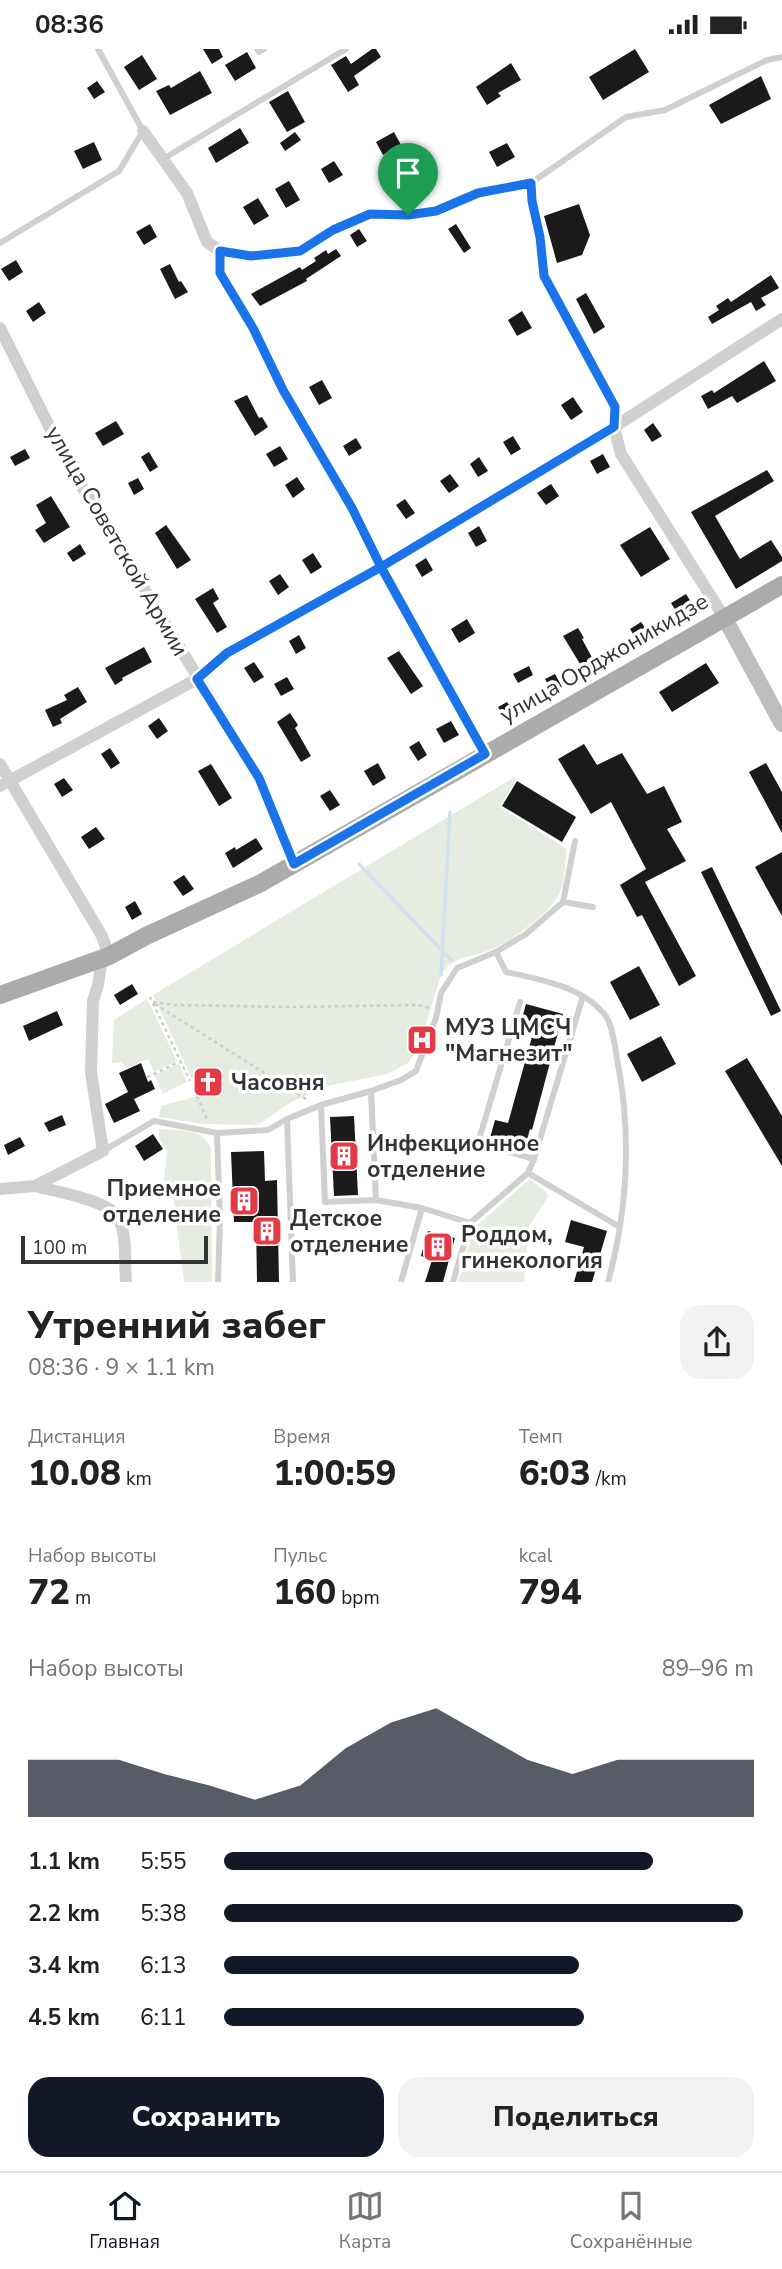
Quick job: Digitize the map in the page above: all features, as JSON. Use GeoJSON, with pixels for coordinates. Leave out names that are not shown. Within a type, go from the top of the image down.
{"type":"FeatureCollection","features":[{"type":"Feature","properties":{"kind":"main road","name":"улица Орджоникидзе"},"geometry":{"type":"LineString","coordinates":[[0,995],[109,956],[261,883],[782,585]]}},
{"type":"Feature","properties":{"kind":"main road"},"geometry":{"type":"LineString","coordinates":[[724,617],[782,724]]}},
{"type":"Feature","properties":{"kind":"street"},"geometry":{"type":"LineString","coordinates":[[143,131],[187,193],[207,242],[220,251],[251,256],[300,251],[333,230],[370,214],[408,215],[436,211],[478,193],[531,183],[544,276],[615,407],[614,427],[621,454],[724,617]]}},
{"type":"Feature","properties":{"kind":"street"},"geometry":{"type":"LineString","coordinates":[[5,783],[197,679],[227,653],[381,567],[614,427],[782,319]]}},
{"type":"Feature","properties":{"kind":"street","name":"улица Советской Армии"},"geometry":{"type":"LineString","coordinates":[[0,328],[67,462],[259,778],[294,864]]}},
{"type":"Feature","properties":{"kind":"street"},"geometry":{"type":"LineString","coordinates":[[283,390],[352,508],[381,567],[485,754]]}},
{"type":"Feature","properties":{"kind":"street"},"geometry":{"type":"LineString","coordinates":[[0,764],[5,783],[102,936],[109,956],[101,965],[93,1002],[91,1072],[103,1151],[34,1186]]}},
{"type":"Feature","properties":{"kind":"street"},"geometry":{"type":"LineString","coordinates":[[0,1189],[34,1186],[100,1203],[117,1214],[122,1230],[126,1282]]}},
{"type":"Feature","properties":{"kind":"lane"},"geometry":{"type":"LineString","coordinates":[[0,243],[120,171],[143,131],[98,49]]}},
{"type":"Feature","properties":{"kind":"lane"},"geometry":{"type":"LineString","coordinates":[[257,49],[259,53],[264,49]]}},
{"type":"Feature","properties":{"kind":"lane"},"geometry":{"type":"LineString","coordinates":[[163,159],[346,49]]}},
{"type":"Feature","properties":{"kind":"lane"},"geometry":{"type":"LineString","coordinates":[[531,183],[626,117],[665,110],[767,60],[782,57]]}},
{"type":"Feature","properties":{"kind":"lane"},"geometry":{"type":"LineString","coordinates":[[220,251],[220,273],[253,328],[283,390]]}},
{"type":"Feature","properties":{"kind":"lane"},"geometry":{"type":"LineString","coordinates":[[103,1151],[154,1121],[215,1133],[268,1131],[319,1105],[371,1091],[401,1080],[416,1071],[441,993],[457,968],[496,952],[526,934],[563,902],[575,841]]}},
{"type":"Feature","properties":{"kind":"lane"},"geometry":{"type":"LineString","coordinates":[[563,902],[593,907]]}},
{"type":"Feature","properties":{"kind":"lane"},"geometry":{"type":"LineString","coordinates":[[496,952],[506,972],[583,996],[607,1018],[624,1095],[628,1132],[625,1182],[608,1282]]}},
{"type":"Feature","properties":{"kind":"lane"},"geometry":{"type":"LineString","coordinates":[[453,1282],[470,1223],[528,1173],[583,996]]}},
{"type":"Feature","properties":{"kind":"lane"},"geometry":{"type":"LineString","coordinates":[[520,1002],[478,1143],[534,1159]]}},
{"type":"Feature","properties":{"kind":"lane"},"geometry":{"type":"LineString","coordinates":[[371,1091],[376,1200]]}},
{"type":"Feature","properties":{"kind":"lane"},"geometry":{"type":"LineString","coordinates":[[319,1105],[325,1202],[376,1200],[422,1208],[470,1223]]}},
{"type":"Feature","properties":{"kind":"lane"},"geometry":{"type":"LineString","coordinates":[[287,1119],[293,1282]]}},
{"type":"Feature","properties":{"kind":"lane"},"geometry":{"type":"LineString","coordinates":[[215,1133],[220,1219],[218,1282]]}},
{"type":"Feature","properties":{"kind":"lane"},"geometry":{"type":"LineString","coordinates":[[528,1173],[618,1226]]}},
{"type":"Feature","properties":{"kind":"lane"},"geometry":{"type":"LineString","coordinates":[[401,1282],[422,1208]]}},
{"type":"Feature","properties":{"kind":"path"},"geometry":{"type":"LineString","coordinates":[[150,997],[190,1081]]}},
{"type":"Feature","properties":{"kind":"path"},"geometry":{"type":"LineString","coordinates":[[153,1002],[176,1005],[293,1007],[418,1005],[437,1011]]}},
{"type":"Feature","properties":{"kind":"path"},"geometry":{"type":"LineString","coordinates":[[153,1002],[319,1105]]}},
{"type":"Feature","properties":{"kind":"path"},"geometry":{"type":"LineString","coordinates":[[147,1077],[180,1061]]}},
{"type":"Feature","properties":{"kind":"path"},"geometry":{"type":"LineString","coordinates":[[197,1096],[215,1133]]}},
{"type":"Feature","properties":{"kind":"path"},"geometry":{"type":"LineString","coordinates":[[178,1223],[220,1219]]}},
{"type":"Feature","properties":{"kind":"shaded area"},"geometry":{"type":"Polygon","coordinates":[[[513,778],[516,779],[500,807],[567,849],[560,892],[541,916],[510,939],[493,949],[458,960],[446,968],[441,975],[419,1047],[408,1063],[388,1074],[331,1085],[291,1102],[258,1125],[204,1124],[159,1117],[161,1106],[216,1091],[219,1084],[214,1072],[208,1071],[192,1079],[153,995],[513,778]]]}},
{"type":"Feature","properties":{"kind":"shaded area"},"geometry":{"type":"Polygon","coordinates":[[[147,999],[177,1061],[154,1072],[148,1059],[127,1068],[121,1062],[112,1063],[114,1020],[147,999]]]}},
{"type":"Feature","properties":{"kind":"shaded area"},"geometry":{"type":"Polygon","coordinates":[[[179,1064],[187,1082],[163,1094],[154,1075],[179,1064]]]}},
{"type":"Feature","properties":{"kind":"shaded area"},"geometry":{"type":"Polygon","coordinates":[[[159,1129],[196,1133],[207,1141],[211,1148],[212,1282],[184,1282],[173,1195],[163,1191],[167,1151],[159,1138],[159,1129]]]}},
{"type":"Feature","properties":{"kind":"shaded area"},"geometry":{"type":"Polygon","coordinates":[[[530,1179],[546,1192],[548,1197],[529,1226],[524,1282],[458,1282],[474,1228],[530,1179]]]}},
{"type":"Feature","properties":{"kind":"building"},"geometry":{"type":"Polygon","coordinates":[[[203,49],[219,49],[223,57],[212,64],[203,49]]]}},
{"type":"Feature","properties":{"kind":"building"},"geometry":{"type":"Polygon","coordinates":[[[376,49],[381,57],[354,76],[359,85],[348,92],[331,65],[346,56],[351,64],[376,49]]]}},
{"type":"Feature","properties":{"kind":"building"},"geometry":{"type":"Polygon","coordinates":[[[635,49],[649,72],[603,100],[589,77],[635,49]]]}},
{"type":"Feature","properties":{"kind":"building"},"geometry":{"type":"Polygon","coordinates":[[[247,52],[256,68],[235,81],[225,65],[247,52]]]}},
{"type":"Feature","properties":{"kind":"building"},"geometry":{"type":"Polygon","coordinates":[[[142,55],[157,79],[139,90],[124,67],[142,55]]]}},
{"type":"Feature","properties":{"kind":"building"},"geometry":{"type":"Polygon","coordinates":[[[511,63],[521,80],[498,93],[501,96],[487,105],[476,87],[511,63]]]}},
{"type":"Feature","properties":{"kind":"building"},"geometry":{"type":"Polygon","coordinates":[[[200,71],[212,93],[170,115],[156,91],[169,85],[171,88],[200,71]]]}},
{"type":"Feature","properties":{"kind":"building"},"geometry":{"type":"Polygon","coordinates":[[[761,76],[771,99],[721,124],[709,105],[761,76]]]}},
{"type":"Feature","properties":{"kind":"building"},"geometry":{"type":"Polygon","coordinates":[[[97,81],[105,92],[94,99],[87,88],[97,81]]]}},
{"type":"Feature","properties":{"kind":"building"},"geometry":{"type":"Polygon","coordinates":[[[288,91],[305,122],[287,132],[269,102],[288,91]]]}},
{"type":"Feature","properties":{"kind":"building"},"geometry":{"type":"Polygon","coordinates":[[[240,128],[249,143],[216,163],[208,148],[240,128]]]}},
{"type":"Feature","properties":{"kind":"building"},"geometry":{"type":"Polygon","coordinates":[[[295,132],[301,140],[285,151],[280,143],[295,132]]]}},
{"type":"Feature","properties":{"kind":"building"},"geometry":{"type":"Polygon","coordinates":[[[394,132],[401,145],[383,155],[376,142],[394,132]]]}},
{"type":"Feature","properties":{"kind":"building"},"geometry":{"type":"Polygon","coordinates":[[[94,142],[102,160],[83,169],[74,151],[94,142]]]}},
{"type":"Feature","properties":{"kind":"building"},"geometry":{"type":"Polygon","coordinates":[[[507,143],[515,157],[497,167],[489,152],[507,143]]]}},
{"type":"Feature","properties":{"kind":"building"},"geometry":{"type":"Polygon","coordinates":[[[334,161],[343,175],[329,183],[321,169],[334,161]]]}},
{"type":"Feature","properties":{"kind":"building"},"geometry":{"type":"Polygon","coordinates":[[[289,181],[300,200],[286,208],[275,189],[289,181]]]}},
{"type":"Feature","properties":{"kind":"building"},"geometry":{"type":"Polygon","coordinates":[[[258,198],[269,216],[254,225],[243,207],[258,198]]]}},
{"type":"Feature","properties":{"kind":"building"},"geometry":{"type":"Polygon","coordinates":[[[579,204],[590,235],[582,255],[557,263],[544,216],[579,204]]]}},
{"type":"Feature","properties":{"kind":"building"},"geometry":{"type":"Polygon","coordinates":[[[150,224],[157,237],[144,245],[136,232],[150,224]]]}},
{"type":"Feature","properties":{"kind":"building"},"geometry":{"type":"Polygon","coordinates":[[[456,224],[471,248],[464,253],[448,229],[456,224]]]}},
{"type":"Feature","properties":{"kind":"building"},"geometry":{"type":"Polygon","coordinates":[[[359,229],[367,241],[357,247],[350,235],[359,229]]]}},
{"type":"Feature","properties":{"kind":"building"},"geometry":{"type":"Polygon","coordinates":[[[336,249],[341,256],[306,279],[307,281],[260,306],[251,294],[300,267],[302,270],[326,250],[328,254],[336,249]]]}},
{"type":"Feature","properties":{"kind":"building"},"geometry":{"type":"Polygon","coordinates":[[[16,260],[23,272],[9,281],[1,269],[16,260]]]}},
{"type":"Feature","properties":{"kind":"building"},"geometry":{"type":"Polygon","coordinates":[[[170,264],[179,282],[181,281],[188,292],[175,299],[160,269],[170,264]]]}},
{"type":"Feature","properties":{"kind":"building"},"geometry":{"type":"Polygon","coordinates":[[[771,275],[779,288],[761,298],[766,305],[756,311],[751,302],[712,324],[708,317],[719,310],[716,306],[728,298],[731,302],[771,275]]]}},
{"type":"Feature","properties":{"kind":"building"},"geometry":{"type":"Polygon","coordinates":[[[586,293],[605,327],[594,334],[576,299],[586,293]]]}},
{"type":"Feature","properties":{"kind":"building"},"geometry":{"type":"Polygon","coordinates":[[[39,302],[46,313],[33,322],[26,311],[39,302]]]}},
{"type":"Feature","properties":{"kind":"building"},"geometry":{"type":"Polygon","coordinates":[[[522,311],[532,328],[517,336],[508,320],[522,311]]]}},
{"type":"Feature","properties":{"kind":"building"},"geometry":{"type":"Polygon","coordinates":[[[764,361],[776,381],[737,403],[732,396],[708,409],[701,396],[712,390],[714,393],[764,361]]]}},
{"type":"Feature","properties":{"kind":"building"},"geometry":{"type":"Polygon","coordinates":[[[322,380],[332,398],[319,405],[309,387],[322,380]]]}},
{"type":"Feature","properties":{"kind":"building"},"geometry":{"type":"Polygon","coordinates":[[[247,395],[259,418],[262,417],[268,427],[255,436],[234,401],[247,395]]]}},
{"type":"Feature","properties":{"kind":"building"},"geometry":{"type":"Polygon","coordinates":[[[573,397],[583,412],[571,420],[561,405],[573,397]]]}},
{"type":"Feature","properties":{"kind":"building"},"geometry":{"type":"Polygon","coordinates":[[[116,421],[124,434],[103,446],[95,433],[116,421]]]}},
{"type":"Feature","properties":{"kind":"building"},"geometry":{"type":"Polygon","coordinates":[[[653,423],[662,436],[652,442],[644,430],[653,423]]]}},
{"type":"Feature","properties":{"kind":"building"},"geometry":{"type":"Polygon","coordinates":[[[513,436],[521,449],[511,455],[503,442],[513,436]]]}},
{"type":"Feature","properties":{"kind":"building"},"geometry":{"type":"Polygon","coordinates":[[[356,438],[362,448],[349,456],[343,446],[356,438]]]}},
{"type":"Feature","properties":{"kind":"building"},"geometry":{"type":"Polygon","coordinates":[[[280,446],[288,459],[274,467],[266,454],[280,446]]]}},
{"type":"Feature","properties":{"kind":"building"},"geometry":{"type":"Polygon","coordinates":[[[25,449],[30,458],[15,466],[10,457],[25,449]]]}},
{"type":"Feature","properties":{"kind":"building"},"geometry":{"type":"Polygon","coordinates":[[[149,452],[158,467],[150,472],[141,457],[149,452]]]}},
{"type":"Feature","properties":{"kind":"building"},"geometry":{"type":"Polygon","coordinates":[[[603,454],[610,467],[597,474],[590,461],[603,454]]]}},
{"type":"Feature","properties":{"kind":"building"},"geometry":{"type":"Polygon","coordinates":[[[479,457],[488,471],[478,477],[470,464],[479,457]]]}},
{"type":"Feature","properties":{"kind":"building"},"geometry":{"type":"Polygon","coordinates":[[[767,470],[774,481],[715,516],[740,559],[771,540],[782,557],[782,561],[736,589],[691,512],[767,470]]]}},
{"type":"Feature","properties":{"kind":"building"},"geometry":{"type":"Polygon","coordinates":[[[450,474],[459,486],[449,493],[440,481],[450,474]]]}},
{"type":"Feature","properties":{"kind":"building"},"geometry":{"type":"Polygon","coordinates":[[[297,477],[305,489],[293,498],[285,485],[297,477]]]}},
{"type":"Feature","properties":{"kind":"building"},"geometry":{"type":"Polygon","coordinates":[[[138,478],[144,489],[134,495],[128,483],[138,478]]]}},
{"type":"Feature","properties":{"kind":"building"},"geometry":{"type":"Polygon","coordinates":[[[551,484],[559,496],[546,505],[537,493],[551,484]]]}},
{"type":"Feature","properties":{"kind":"building"},"geometry":{"type":"Polygon","coordinates":[[[51,496],[70,527],[44,543],[35,530],[46,523],[36,505],[51,496]]]}},
{"type":"Feature","properties":{"kind":"building"},"geometry":{"type":"Polygon","coordinates":[[[405,499],[415,513],[406,519],[396,505],[405,499]]]}},
{"type":"Feature","properties":{"kind":"building"},"geometry":{"type":"Polygon","coordinates":[[[166,525],[191,560],[177,569],[155,533],[166,525]]]}},
{"type":"Feature","properties":{"kind":"building"},"geometry":{"type":"Polygon","coordinates":[[[479,526],[487,541],[476,547],[468,533],[479,526]]]}},
{"type":"Feature","properties":{"kind":"building"},"geometry":{"type":"Polygon","coordinates":[[[650,527],[670,559],[641,577],[620,545],[650,527]]]}},
{"type":"Feature","properties":{"kind":"building"},"geometry":{"type":"Polygon","coordinates":[[[80,544],[86,554],[73,562],[67,553],[80,544]]]}},
{"type":"Feature","properties":{"kind":"building"},"geometry":{"type":"Polygon","coordinates":[[[313,553],[322,567],[311,574],[302,560],[313,553]]]}},
{"type":"Feature","properties":{"kind":"building"},"geometry":{"type":"Polygon","coordinates":[[[426,558],[433,570],[422,577],[415,565],[426,558]]]}},
{"type":"Feature","properties":{"kind":"building"},"geometry":{"type":"Polygon","coordinates":[[[280,574],[289,587],[278,595],[269,581],[280,574]]]}},
{"type":"Feature","properties":{"kind":"building"},"geometry":{"type":"Polygon","coordinates":[[[213,588],[219,599],[213,603],[227,627],[217,633],[195,599],[213,588]]]}},
{"type":"Feature","properties":{"kind":"building"},"geometry":{"type":"Polygon","coordinates":[[[686,594],[696,610],[681,619],[671,603],[686,594]]]}},
{"type":"Feature","properties":{"kind":"building"},"geometry":{"type":"Polygon","coordinates":[[[467,619],[475,633],[459,643],[451,629],[467,619]]]}},
{"type":"Feature","properties":{"kind":"building"},"geometry":{"type":"Polygon","coordinates":[[[641,622],[651,636],[639,644],[630,629],[641,622]]]}},
{"type":"Feature","properties":{"kind":"building"},"geometry":{"type":"Polygon","coordinates":[[[578,628],[596,665],[585,672],[563,636],[578,628]]]}},
{"type":"Feature","properties":{"kind":"building"},"geometry":{"type":"Polygon","coordinates":[[[299,635],[306,648],[296,654],[289,641],[299,635]]]}},
{"type":"Feature","properties":{"kind":"building"},"geometry":{"type":"Polygon","coordinates":[[[144,647],[152,662],[122,678],[123,680],[115,685],[105,668],[144,647]]]}},
{"type":"Feature","properties":{"kind":"building"},"geometry":{"type":"Polygon","coordinates":[[[399,651],[423,686],[411,694],[387,658],[399,651]]]}},
{"type":"Feature","properties":{"kind":"building"},"geometry":{"type":"Polygon","coordinates":[[[254,662],[264,677],[254,683],[244,668],[254,662]]]}},
{"type":"Feature","properties":{"kind":"building"},"geometry":{"type":"Polygon","coordinates":[[[706,663],[719,683],[672,712],[659,692],[706,663]]]}},
{"type":"Feature","properties":{"kind":"building"},"geometry":{"type":"Polygon","coordinates":[[[529,666],[533,675],[518,683],[513,674],[529,666]]]}},
{"type":"Feature","properties":{"kind":"building"},"geometry":{"type":"Polygon","coordinates":[[[555,674],[562,687],[553,693],[545,679],[555,674]]]}},
{"type":"Feature","properties":{"kind":"building"},"geometry":{"type":"Polygon","coordinates":[[[287,677],[294,689],[281,696],[274,684],[287,677]]]}},
{"type":"Feature","properties":{"kind":"building"},"geometry":{"type":"Polygon","coordinates":[[[78,687],[87,702],[60,719],[62,723],[53,727],[45,710],[67,700],[64,695],[78,687]]]}},
{"type":"Feature","properties":{"kind":"building"},"geometry":{"type":"Polygon","coordinates":[[[507,702],[515,714],[506,720],[498,707],[507,702]]]}},
{"type":"Feature","properties":{"kind":"building"},"geometry":{"type":"Polygon","coordinates":[[[290,713],[311,756],[301,762],[277,722],[290,713]]]}},
{"type":"Feature","properties":{"kind":"building"},"geometry":{"type":"Polygon","coordinates":[[[159,718],[168,731],[157,739],[148,726],[159,718]]]}},
{"type":"Feature","properties":{"kind":"building"},"geometry":{"type":"Polygon","coordinates":[[[451,721],[459,735],[444,743],[436,729],[451,721]]]}},
{"type":"Feature","properties":{"kind":"building"},"geometry":{"type":"Polygon","coordinates":[[[419,741],[427,755],[418,761],[409,747],[419,741]]]}},
{"type":"Feature","properties":{"kind":"building"},"geometry":{"type":"Polygon","coordinates":[[[584,744],[597,765],[622,753],[647,794],[664,786],[682,822],[667,829],[686,861],[645,882],[696,976],[679,986],[642,915],[637,917],[620,885],[646,869],[611,802],[591,814],[558,759],[584,744]]]}},
{"type":"Feature","properties":{"kind":"building"},"geometry":{"type":"Polygon","coordinates":[[[110,748],[120,763],[111,769],[101,754],[110,748]]]}},
{"type":"Feature","properties":{"kind":"building"},"geometry":{"type":"Polygon","coordinates":[[[378,763],[386,778],[373,786],[364,771],[378,763]]]}},
{"type":"Feature","properties":{"kind":"building"},"geometry":{"type":"Polygon","coordinates":[[[766,763],[782,792],[782,833],[749,772],[766,763]]]}},
{"type":"Feature","properties":{"kind":"building"},"geometry":{"type":"Polygon","coordinates":[[[211,764],[232,798],[219,806],[198,771],[211,764]]]}},
{"type":"Feature","properties":{"kind":"building"},"geometry":{"type":"Polygon","coordinates":[[[64,778],[73,790],[62,797],[54,784],[64,778]]]}},
{"type":"Feature","properties":{"kind":"building"},"geometry":{"type":"Polygon","coordinates":[[[517,781],[576,817],[562,842],[502,806],[517,781]]]}},
{"type":"Feature","properties":{"kind":"building"},"geometry":{"type":"Polygon","coordinates":[[[330,790],[340,805],[330,811],[320,796],[330,790]]]}},
{"type":"Feature","properties":{"kind":"building"},"geometry":{"type":"Polygon","coordinates":[[[96,827],[105,839],[89,849],[81,837],[96,827]]]}},
{"type":"Feature","properties":{"kind":"building"},"geometry":{"type":"Polygon","coordinates":[[[256,838],[263,849],[233,868],[225,853],[256,838]]]}},
{"type":"Feature","properties":{"kind":"building"},"geometry":{"type":"Polygon","coordinates":[[[782,852],[782,916],[755,867],[782,852]]]}},
{"type":"Feature","properties":{"kind":"building"},"geometry":{"type":"Polygon","coordinates":[[[712,867],[781,1011],[771,1016],[701,872],[712,867]]]}},
{"type":"Feature","properties":{"kind":"building"},"geometry":{"type":"Polygon","coordinates":[[[184,875],[194,889],[183,896],[173,882],[184,875]]]}},
{"type":"Feature","properties":{"kind":"building"},"geometry":{"type":"Polygon","coordinates":[[[135,901],[142,914],[132,920],[125,907],[135,901]]]}},
{"type":"Feature","properties":{"kind":"building"},"geometry":{"type":"Polygon","coordinates":[[[639,966],[660,1005],[630,1020],[610,982],[639,966]]]}},
{"type":"Feature","properties":{"kind":"building"},"geometry":{"type":"Polygon","coordinates":[[[132,984],[138,994],[120,1005],[114,995],[132,984]]]}},
{"type":"Feature","properties":{"kind":"building"},"geometry":{"type":"Polygon","coordinates":[[[526,1004],[563,1014],[525,1148],[490,1138],[495,1120],[508,1123],[535,1026],[521,1022],[526,1004]]]}},
{"type":"Feature","properties":{"kind":"building"},"geometry":{"type":"Polygon","coordinates":[[[57,1011],[63,1025],[29,1041],[23,1026],[57,1011]]]}},
{"type":"Feature","properties":{"kind":"building"},"geometry":{"type":"Polygon","coordinates":[[[661,1036],[676,1064],[642,1082],[627,1054],[661,1036]]]}},
{"type":"Feature","properties":{"kind":"building"},"geometry":{"type":"Polygon","coordinates":[[[747,1058],[782,1116],[782,1166],[725,1071],[747,1058]]]}},
{"type":"Feature","properties":{"kind":"building"},"geometry":{"type":"Polygon","coordinates":[[[141,1063],[148,1082],[151,1080],[155,1089],[134,1099],[140,1111],[114,1123],[105,1104],[128,1092],[119,1073],[141,1063]]]}},
{"type":"Feature","properties":{"kind":"building"},"geometry":{"type":"Polygon","coordinates":[[[62,1115],[66,1125],[49,1132],[44,1123],[62,1115]]]}},
{"type":"Feature","properties":{"kind":"building","name":"Инфекционное отделение"},"geometry":{"type":"Polygon","coordinates":[[[354,1116],[358,1195],[334,1196],[330,1117],[354,1116]]]}},
{"type":"Feature","properties":{"kind":"building"},"geometry":{"type":"Polygon","coordinates":[[[153,1134],[163,1149],[144,1161],[135,1146],[153,1134]]]}},
{"type":"Feature","properties":{"kind":"building"},"geometry":{"type":"Polygon","coordinates":[[[20,1137],[25,1146],[8,1155],[4,1145],[20,1137]]]}},
{"type":"Feature","properties":{"kind":"building"},"geometry":{"type":"Polygon","coordinates":[[[264,1151],[265,1181],[277,1180],[279,1282],[257,1282],[256,1222],[234,1222],[231,1152],[264,1151]]]}},
{"type":"Feature","properties":{"kind":"building"},"geometry":{"type":"Polygon","coordinates":[[[571,1220],[607,1231],[592,1282],[574,1282],[584,1247],[565,1242],[571,1220]]]}},
{"type":"Feature","properties":{"kind":"building","name":"Роддом, гинекология"},"geometry":{"type":"Polygon","coordinates":[[[428,1231],[455,1238],[443,1282],[425,1282],[432,1260],[421,1256],[428,1231]]]}},
{"type":"Feature","properties":{"kind":"waterway"},"geometry":{"type":"LineString","coordinates":[[441,975],[450,812]]}},
{"type":"Feature","properties":{"kind":"waterway"},"geometry":{"type":"LineString","coordinates":[[359,864],[452,961]]}},
{"type":"Feature","properties":{"kind":"place","name":"МУЗ ЦМСЧ \"Магнезит\""},"geometry":{"type":"Point","coordinates":[422,1040]}},
{"type":"Feature","properties":{"kind":"place","name":"Часовня"},"geometry":{"type":"Point","coordinates":[208,1082]}},
{"type":"Feature","properties":{"kind":"place","name":"Инфекционное отделение"},"geometry":{"type":"Point","coordinates":[344,1156]}},
{"type":"Feature","properties":{"kind":"place","name":"Приемное отделение"},"geometry":{"type":"Point","coordinates":[244,1201]}},
{"type":"Feature","properties":{"kind":"place","name":"Детское отделение"},"geometry":{"type":"Point","coordinates":[267,1231]}},
{"type":"Feature","properties":{"kind":"place","name":"Роддом, гинекология"},"geometry":{"type":"Point","coordinates":[438,1247]}},
{"type":"Feature","properties":{"kind":"route"},"geometry":{"type":"LineString","coordinates":[[408,215],[370,214],[333,230],[300,251],[251,256],[220,251],[220,273],[253,328],[306,432],[352,508],[381,567],[227,653],[197,679],[259,778],[294,864],[485,754],[381,567],[614,427],[615,407],[544,276],[531,183],[478,193],[436,211],[408,215]]}}]}
